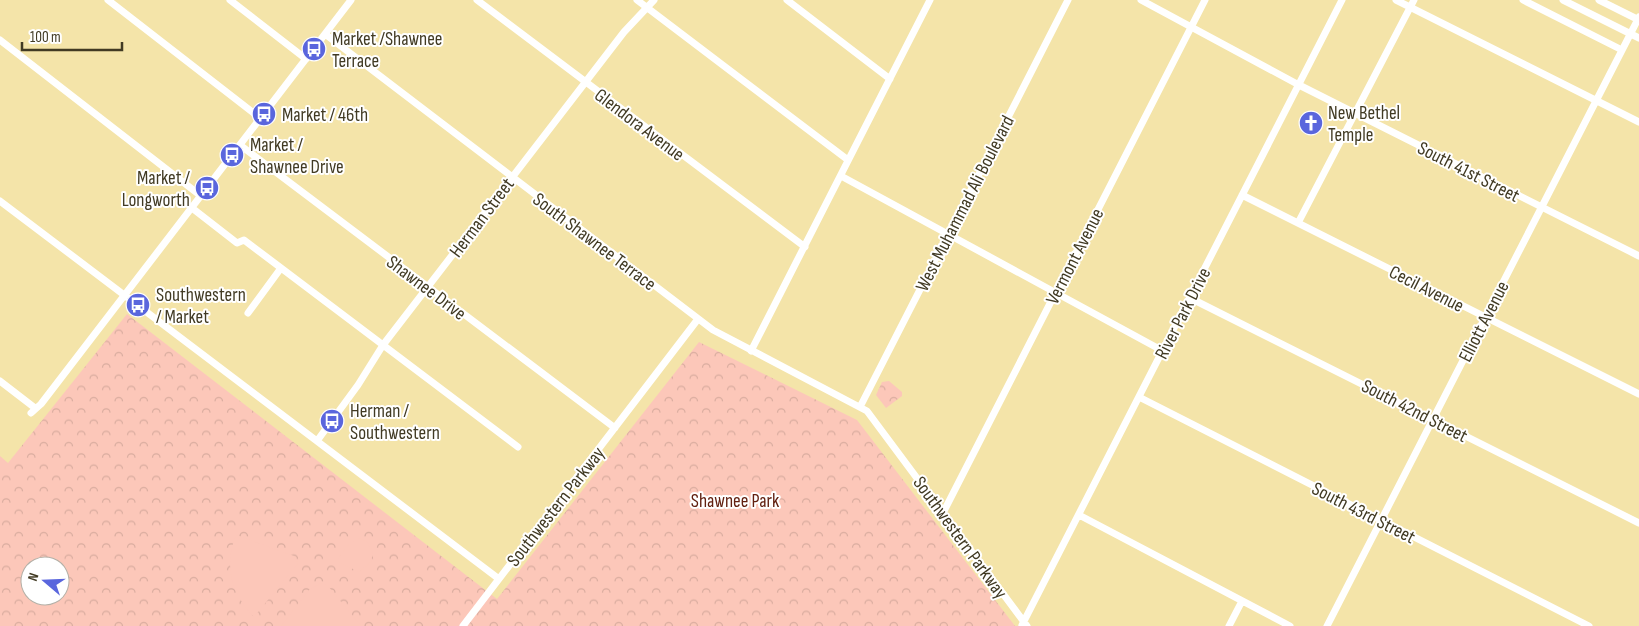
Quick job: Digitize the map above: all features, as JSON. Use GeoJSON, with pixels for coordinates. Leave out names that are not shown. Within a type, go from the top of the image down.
{"type":"FeatureCollection","features":[{"type":"Feature","properties":{"kind":"street"},"geometry":{"type":"LineString","coordinates":[[108,0],[260,118]]}},
{"type":"Feature","properties":{"kind":"street"},"geometry":{"type":"LineString","coordinates":[[230,0],[306,59]]}},
{"type":"Feature","properties":{"kind":"street"},"geometry":{"type":"LineString","coordinates":[[0,381],[33,410],[41,404],[351,0]]}},
{"type":"Feature","properties":{"kind":"street","name":"Glendora Avenue"},"geometry":{"type":"LineString","coordinates":[[477,0],[805,247]]}},
{"type":"Feature","properties":{"kind":"street"},"geometry":{"type":"LineString","coordinates":[[637,0],[848,160]]}},
{"type":"Feature","properties":{"kind":"street","name":"Herman Street"},"geometry":{"type":"LineString","coordinates":[[317,441],[358,385],[383,345],[511,177],[624,32],[654,0]]}},
{"type":"Feature","properties":{"kind":"street"},"geometry":{"type":"LineString","coordinates":[[787,0],[890,79]]}},
{"type":"Feature","properties":{"kind":"street"},"geometry":{"type":"LineString","coordinates":[[752,351],[930,0]]}},
{"type":"Feature","properties":{"kind":"street","name":"West Muhammad Ali Boulevard"},"geometry":{"type":"LineString","coordinates":[[860,407],[1068,0]]}},
{"type":"Feature","properties":{"kind":"street","name":"South 41st Street"},"geometry":{"type":"LineString","coordinates":[[1141,0],[1299,86],[1639,256]]}},
{"type":"Feature","properties":{"kind":"street","name":"Vermont Avenue"},"geometry":{"type":"LineString","coordinates":[[944,513],[1205,0]]}},
{"type":"Feature","properties":{"kind":"street","name":"River Park Drive"},"geometry":{"type":"LineString","coordinates":[[1024,625],[1342,0]]}},
{"type":"Feature","properties":{"kind":"street"},"geometry":{"type":"LineString","coordinates":[[1396,0],[1639,122]]}},
{"type":"Feature","properties":{"kind":"street"},"geometry":{"type":"LineString","coordinates":[[1298,224],[1414,0]]}},
{"type":"Feature","properties":{"kind":"street"},"geometry":{"type":"LineString","coordinates":[[1523,0],[1622,50]]}},
{"type":"Feature","properties":{"kind":"street"},"geometry":{"type":"LineString","coordinates":[[1563,0],[1639,38]]}},
{"type":"Feature","properties":{"kind":"street"},"geometry":{"type":"LineString","coordinates":[[1600,0],[1639,19]]}},
{"type":"Feature","properties":{"kind":"street","name":"Elliott Avenue"},"geometry":{"type":"LineString","coordinates":[[1327,626],[1639,19]]}},
{"type":"Feature","properties":{"kind":"street","name":"South Shawnee Terrace"},"geometry":{"type":"LineString","coordinates":[[325,34],[698,319]]}},
{"type":"Feature","properties":{"kind":"street"},"geometry":{"type":"LineString","coordinates":[[0,40],[201,196]]}},
{"type":"Feature","properties":{"kind":"street","name":"Shawnee Drive"},"geometry":{"type":"LineString","coordinates":[[240,144],[615,428]]}},
{"type":"Feature","properties":{"kind":"street"},"geometry":{"type":"LineString","coordinates":[[840,176],[1163,351]]}},
{"type":"Feature","properties":{"kind":"street","name":"Cecil Avenue"},"geometry":{"type":"LineString","coordinates":[[1242,196],[1639,394]]}},
{"type":"Feature","properties":{"kind":"street","name":"Southwestern Parkway"},"geometry":{"type":"LineString","coordinates":[[0,200],[499,579],[698,319],[713,330],[860,407],[875,420],[1024,625]]}},
{"type":"Feature","properties":{"kind":"street"},"geometry":{"type":"LineString","coordinates":[[192,208],[237,243],[244,240],[518,447]]}},
{"type":"Feature","properties":{"kind":"street"},"geometry":{"type":"LineString","coordinates":[[248,313],[282,268]]}},
{"type":"Feature","properties":{"kind":"street","name":"South 42nd Street"},"geometry":{"type":"LineString","coordinates":[[1190,298],[1639,523]]}},
{"type":"Feature","properties":{"kind":"street","name":"South 43rd Street"},"geometry":{"type":"LineString","coordinates":[[1139,397],[1589,626]]}},
{"type":"Feature","properties":{"kind":"street"},"geometry":{"type":"LineString","coordinates":[[1079,515],[1290,626]]}},
{"type":"Feature","properties":{"kind":"street"},"geometry":{"type":"LineString","coordinates":[[463,626],[499,579]]}},
{"type":"Feature","properties":{"kind":"street"},"geometry":{"type":"LineString","coordinates":[[1229,626],[1242,601]]}},
{"type":"Feature","properties":{"kind":"green space","name":"Shawnee Park"},"geometry":{"type":"Polygon","coordinates":[[[127,314],[497,599],[699,342],[857,420],[1015,626],[0,626],[0,456],[8,463],[127,314]]]}},
{"type":"Feature","properties":{"kind":"green space"},"geometry":{"type":"Polygon","coordinates":[[[889,381],[902,392],[902,396],[886,408],[876,395],[882,382],[889,381]]]}},
{"type":"Feature","properties":{"kind":"green space"},"geometry":{"type":"Polygon","coordinates":[[[236,535],[294,556],[298,563],[254,617],[240,599],[232,579],[230,558],[236,535]]]}},
{"type":"Feature","properties":{"kind":"green space"},"geometry":{"type":"Polygon","coordinates":[[[359,538],[367,542],[373,552],[371,562],[359,572],[339,562],[338,558],[350,543],[359,538]]]}},
{"type":"Feature","properties":{"kind":"green space"},"geometry":{"type":"Polygon","coordinates":[[[321,583],[328,586],[361,626],[281,626],[310,589],[321,583]]]}},
{"type":"Feature","properties":{"kind":"place","name":"Market /Shawnee Terrace"},"geometry":{"type":"Point","coordinates":[314,49]}},
{"type":"Feature","properties":{"kind":"place","name":"Market / 46th"},"geometry":{"type":"Point","coordinates":[264,114]}},
{"type":"Feature","properties":{"kind":"place","name":"New Bethel Temple"},"geometry":{"type":"Point","coordinates":[1311,123]}},
{"type":"Feature","properties":{"kind":"place","name":"Market / Shawnee Drive"},"geometry":{"type":"Point","coordinates":[232,155]}},
{"type":"Feature","properties":{"kind":"place","name":"Market / Longworth"},"geometry":{"type":"Point","coordinates":[207,188]}},
{"type":"Feature","properties":{"kind":"place","name":"Southwestern / Market"},"geometry":{"type":"Point","coordinates":[138,305]}},
{"type":"Feature","properties":{"kind":"place","name":"Herman / Southwestern"},"geometry":{"type":"Point","coordinates":[332,421]}}]}
